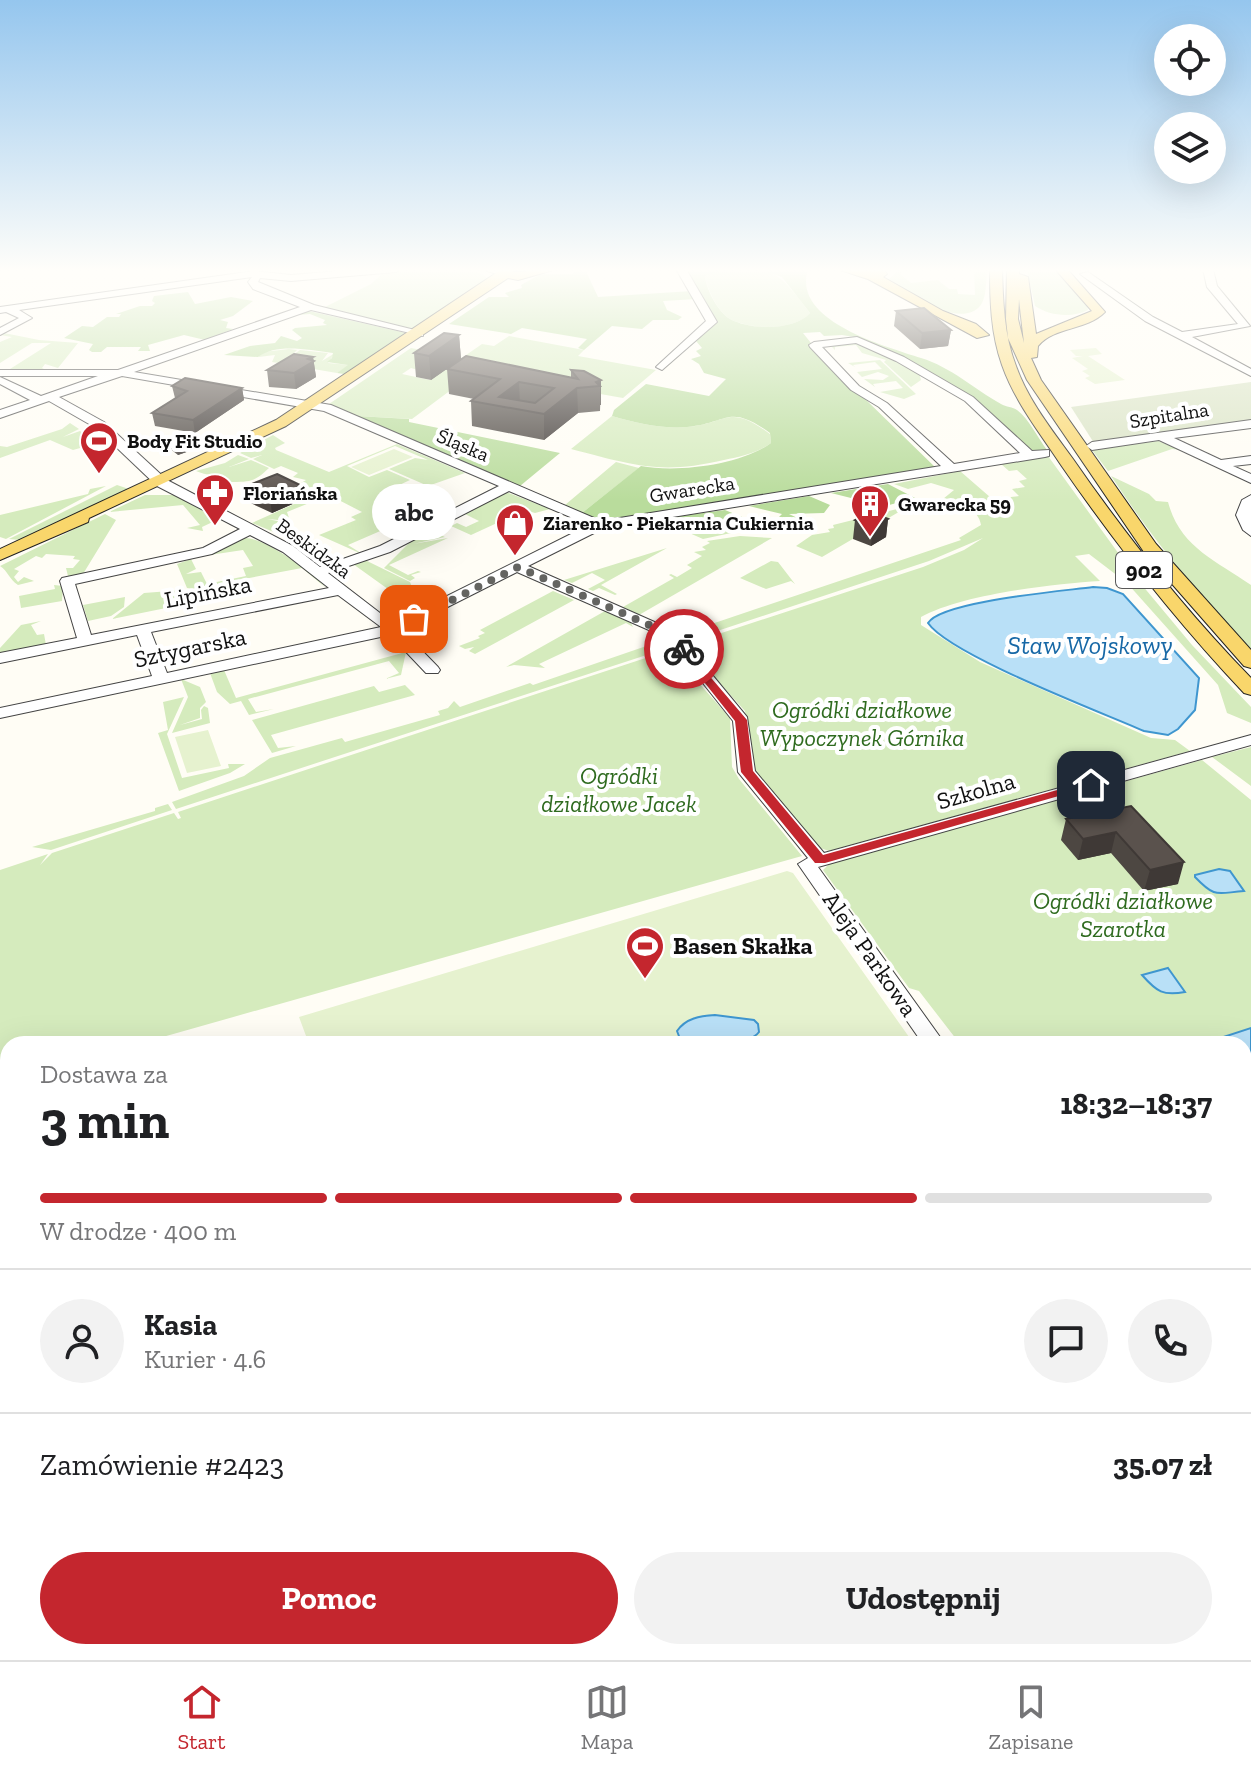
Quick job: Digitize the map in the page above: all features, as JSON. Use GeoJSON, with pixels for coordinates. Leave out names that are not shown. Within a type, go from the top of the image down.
{"type":"FeatureCollection","features":[{"type":"Feature","properties":{"kind":"main road"},"geometry":{"type":"LineString","coordinates":[[0,555],[265,432],[400,346]]}},
{"type":"Feature","properties":{"kind":"main road"},"geometry":{"type":"LineString","coordinates":[[985,346],[1013,390],[1025,400]]}},
{"type":"Feature","properties":{"kind":"main road","name":"902"},"geometry":{"type":"LineString","coordinates":[[1000,346],[1009,373],[1025,400],[1137,562],[1198,635],[1251,689]]}},
{"type":"Feature","properties":{"kind":"main road","name":"902"},"geometry":{"type":"LineString","coordinates":[[1018,346],[1043,393],[1150,548],[1251,662]]}},
{"type":"Feature","properties":{"kind":"main road"},"geometry":{"type":"LineString","coordinates":[[1031,346],[1043,393]]}},
{"type":"Feature","properties":{"kind":"street"},"geometry":{"type":"LineString","coordinates":[[0,414],[198,346]]}},
{"type":"Feature","properties":{"kind":"street"},"geometry":{"type":"LineString","coordinates":[[662,367],[685,346]]}},
{"type":"Feature","properties":{"kind":"street"},"geometry":{"type":"LineString","coordinates":[[815,346],[855,388],[883,405],[952,469],[1045,453]]}},
{"type":"Feature","properties":{"kind":"street"},"geometry":{"type":"LineString","coordinates":[[872,346],[900,359],[969,399],[1029,455]]}},
{"type":"Feature","properties":{"kind":"street"},"geometry":{"type":"LineString","coordinates":[[1201,346],[1250,370]]}},
{"type":"Feature","properties":{"kind":"street"},"geometry":{"type":"LineString","coordinates":[[1237,355],[1250,370]]}},
{"type":"Feature","properties":{"kind":"street"},"geometry":{"type":"LineString","coordinates":[[1,380],[122,373]]}},
{"type":"Feature","properties":{"kind":"street","name":"Śląska"},"geometry":{"type":"LineString","coordinates":[[122,373],[327,408],[600,525]]}},
{"type":"Feature","properties":{"kind":"street","name":"Beskidzka"},"geometry":{"type":"LineString","coordinates":[[1,380],[100,425],[160,481],[269,538],[401,636],[432,670]]}},
{"type":"Feature","properties":{"kind":"street","name":"Szpitalna"},"geometry":{"type":"LineString","coordinates":[[1092,446],[1251,424]]}},
{"type":"Feature","properties":{"kind":"street"},"geometry":{"type":"LineString","coordinates":[[1161,437],[1251,479]]}},
{"type":"Feature","properties":{"kind":"street"},"geometry":{"type":"LineString","coordinates":[[1220,464],[1251,460]]}},
{"type":"Feature","properties":{"kind":"street","name":"Gwarecka"},"geometry":{"type":"LineString","coordinates":[[390,630],[600,525],[952,469]]}},
{"type":"Feature","properties":{"kind":"street"},"geometry":{"type":"LineString","coordinates":[[318,572],[364,558],[426,530],[443,517],[509,486]]}},
{"type":"Feature","properties":{"kind":"street"},"geometry":{"type":"LineString","coordinates":[[1251,499],[1243,507],[1241,516],[1251,532]]}},
{"type":"Feature","properties":{"kind":"street"},"geometry":{"type":"LineString","coordinates":[[85,641],[67,581],[207,551],[251,529]]}},
{"type":"Feature","properties":{"kind":"street","name":"Aleja Parkowa"},"geometry":{"type":"LineString","coordinates":[[518,567],[663,631],[680,645],[741,720],[747,772],[813,862],[929,1036]]}},
{"type":"Feature","properties":{"kind":"street","name":"Lipińska"},"geometry":{"type":"LineString","coordinates":[[0,658],[340,590]]}},
{"type":"Feature","properties":{"kind":"street"},"geometry":{"type":"LineString","coordinates":[[143,630],[161,679]]}},
{"type":"Feature","properties":{"kind":"street","name":"Sztygarska"},"geometry":{"type":"LineString","coordinates":[[0,713],[390,630]]}},
{"type":"Feature","properties":{"kind":"street","name":"Szkolna"},"geometry":{"type":"LineString","coordinates":[[813,862],[1251,740]]}},
{"type":"Feature","properties":{"kind":"green space"},"geometry":{"type":"Polygon","coordinates":[[[0,346],[26,346],[0,363],[0,346]]]}},
{"type":"Feature","properties":{"kind":"green space"},"geometry":{"type":"Polygon","coordinates":[[[46,346],[75,346],[58,368],[45,364],[42,368],[46,370],[0,370],[10,369],[46,346]]]}},
{"type":"Feature","properties":{"kind":"green space"},"geometry":{"type":"Polygon","coordinates":[[[91,346],[148,346],[150,351],[138,351],[141,347],[107,347],[101,352],[89,350],[91,346]]]}},
{"type":"Feature","properties":{"kind":"green space"},"geometry":{"type":"Polygon","coordinates":[[[249,346],[386,346],[344,374],[337,373],[348,365],[327,362],[333,353],[283,349],[258,357],[224,355],[249,346]]]}},
{"type":"Feature","properties":{"kind":"green space"},"geometry":{"type":"Polygon","coordinates":[[[478,346],[565,346],[584,350],[578,356],[656,370],[623,398],[532,382],[467,378],[412,419],[357,416],[329,404],[411,348],[442,354],[418,370],[411,368],[402,374],[430,380],[478,346]]]}},
{"type":"Feature","properties":{"kind":"green space"},"geometry":{"type":"Polygon","coordinates":[[[814,346],[937,469],[602,520],[582,513],[641,466],[690,468],[726,462],[771,443],[770,433],[736,417],[678,427],[649,425],[612,416],[614,410],[646,384],[709,396],[726,379],[704,373],[699,364],[691,359],[701,356],[696,351],[702,348],[814,346]]]}},
{"type":"Feature","properties":{"kind":"green space"},"geometry":{"type":"Polygon","coordinates":[[[857,346],[864,346],[919,372],[921,380],[911,387],[884,362],[886,360],[862,353],[857,346]]]}},
{"type":"Feature","properties":{"kind":"green space"},"geometry":{"type":"Polygon","coordinates":[[[875,346],[887,346],[932,362],[1001,404],[1015,409],[1047,450],[1029,451],[971,399],[875,346]]]}},
{"type":"Feature","properties":{"kind":"green space"},"geometry":{"type":"Polygon","coordinates":[[[1096,348],[1102,354],[1088,356],[1125,380],[1095,384],[1085,378],[1090,376],[1082,371],[1088,369],[1072,358],[1083,356],[1076,356],[1070,350],[1096,348]]]}},
{"type":"Feature","properties":{"kind":"green space"},"geometry":{"type":"Polygon","coordinates":[[[297,350],[290,357],[300,350],[328,353],[322,361],[335,353],[328,363],[350,365],[337,373],[272,362],[275,355],[258,357],[263,352],[297,350]]]}},
{"type":"Feature","properties":{"kind":"green space"},"geometry":{"type":"Polygon","coordinates":[[[880,360],[916,394],[904,399],[880,392],[903,388],[896,381],[873,384],[875,387],[864,379],[883,380],[889,376],[878,372],[862,377],[857,372],[882,369],[875,362],[853,365],[855,367],[848,363],[880,360]]]}},
{"type":"Feature","properties":{"kind":"green space"},"geometry":{"type":"Polygon","coordinates":[[[1251,382],[1251,421],[1094,443],[1071,407],[1251,382]]]}},
{"type":"Feature","properties":{"kind":"green space"},"geometry":{"type":"Polygon","coordinates":[[[357,416],[409,419],[409,422],[560,453],[520,486],[357,416]]]}},
{"type":"Feature","properties":{"kind":"green space"},"geometry":{"type":"Polygon","coordinates":[[[612,416],[649,425],[678,427],[736,417],[770,434],[771,443],[743,456],[682,467],[647,466],[571,449],[612,416]]]}},
{"type":"Feature","properties":{"kind":"green space"},"geometry":{"type":"Polygon","coordinates":[[[70,423],[79,429],[63,437],[80,431],[98,443],[73,450],[50,440],[0,458],[0,446],[7,447],[62,429],[70,423]]]}},
{"type":"Feature","properties":{"kind":"green space"},"geometry":{"type":"Polygon","coordinates":[[[273,435],[285,443],[276,450],[329,472],[397,444],[465,473],[428,486],[389,469],[415,458],[428,460],[395,446],[347,466],[369,477],[387,470],[410,480],[378,495],[400,505],[392,509],[430,522],[422,525],[408,519],[348,545],[364,555],[319,535],[356,520],[351,517],[362,512],[329,495],[287,512],[290,521],[267,519],[288,523],[290,527],[276,533],[252,523],[303,500],[301,497],[309,494],[302,489],[307,487],[301,483],[306,480],[293,477],[298,473],[281,466],[274,469],[253,459],[262,455],[251,458],[240,453],[273,435]]]}},
{"type":"Feature","properties":{"kind":"green space"},"geometry":{"type":"Polygon","coordinates":[[[1158,441],[1181,450],[1172,449],[1108,471],[1092,450],[1158,441]]]}},
{"type":"Feature","properties":{"kind":"green space"},"geometry":{"type":"Polygon","coordinates":[[[394,449],[413,457],[369,475],[351,467],[394,449]]]}},
{"type":"Feature","properties":{"kind":"green space"},"geometry":{"type":"Polygon","coordinates":[[[238,455],[249,459],[229,467],[251,460],[269,468],[255,479],[240,482],[225,482],[227,479],[196,471],[225,463],[238,455]]]}},
{"type":"Feature","properties":{"kind":"green space","name":"Ogródki działkowe Wypoczynek Górnika"},"geometry":{"type":"Polygon","coordinates":[[[1048,456],[1137,579],[1192,645],[1251,707],[1251,723],[1227,713],[1218,685],[1127,583],[1089,554],[1075,556],[1100,581],[983,596],[921,617],[921,625],[980,662],[1151,738],[1175,740],[1190,751],[829,851],[817,847],[755,771],[745,711],[685,645],[923,567],[964,550],[983,538],[929,561],[687,641],[674,630],[682,634],[961,540],[959,538],[981,525],[972,510],[943,499],[954,490],[931,483],[908,489],[894,484],[960,471],[998,504],[1007,503],[1011,497],[1019,496],[1012,489],[1025,487],[1019,481],[1027,479],[1017,470],[1009,471],[1001,464],[1048,456]]]}},
{"type":"Feature","properties":{"kind":"green space"},"geometry":{"type":"Polygon","coordinates":[[[616,462],[639,468],[582,513],[565,505],[616,462]]]}},
{"type":"Feature","properties":{"kind":"green space"},"geometry":{"type":"Polygon","coordinates":[[[1111,476],[1149,494],[1156,501],[1168,502],[1181,530],[1200,551],[1251,585],[1251,649],[1176,566],[1111,476]]]}},
{"type":"Feature","properties":{"kind":"green space"},"geometry":{"type":"Polygon","coordinates":[[[888,484],[915,498],[867,511],[862,509],[867,502],[831,493],[888,484]]]}},
{"type":"Feature","properties":{"kind":"green space"},"geometry":{"type":"Polygon","coordinates":[[[117,485],[129,489],[20,540],[9,539],[117,485]]]}},
{"type":"Feature","properties":{"kind":"green space"},"geometry":{"type":"Polygon","coordinates":[[[106,486],[6,539],[0,537],[0,515],[88,494],[90,489],[106,486]]]}},
{"type":"Feature","properties":{"kind":"green space"},"geometry":{"type":"Polygon","coordinates":[[[506,492],[550,509],[535,513],[525,510],[471,535],[451,526],[457,523],[466,527],[479,521],[461,512],[506,492]]]}},
{"type":"Feature","properties":{"kind":"green space"},"geometry":{"type":"Polygon","coordinates":[[[145,495],[175,495],[219,519],[202,527],[203,531],[187,528],[200,525],[183,505],[109,512],[145,495]]]}},
{"type":"Feature","properties":{"kind":"green space"},"geometry":{"type":"Polygon","coordinates":[[[809,496],[830,505],[824,513],[789,514],[806,522],[795,523],[778,518],[782,514],[749,506],[809,496]]]}},
{"type":"Feature","properties":{"kind":"green space"},"geometry":{"type":"Polygon","coordinates":[[[909,506],[822,557],[796,546],[812,535],[830,532],[828,529],[834,528],[833,525],[909,506]]]}},
{"type":"Feature","properties":{"kind":"green space"},"geometry":{"type":"Polygon","coordinates":[[[725,510],[759,524],[659,519],[725,510]]]}},
{"type":"Feature","properties":{"kind":"green space"},"geometry":{"type":"Polygon","coordinates":[[[105,514],[116,520],[83,574],[68,576],[66,568],[73,568],[80,560],[73,559],[75,556],[46,554],[42,558],[36,556],[14,569],[19,571],[14,577],[18,582],[24,577],[34,581],[18,585],[0,566],[105,514]]]}},
{"type":"Feature","properties":{"kind":"green space"},"geometry":{"type":"Polygon","coordinates":[[[654,520],[764,526],[703,539],[687,532],[691,528],[673,522],[651,525],[646,521],[654,520]]]}},
{"type":"Feature","properties":{"kind":"green space"},"geometry":{"type":"Polygon","coordinates":[[[431,531],[445,537],[413,544],[448,538],[389,565],[408,575],[421,572],[411,575],[415,578],[410,581],[384,568],[413,539],[431,531]]]}},
{"type":"Feature","properties":{"kind":"green space"},"geometry":{"type":"Polygon","coordinates":[[[740,536],[772,538],[639,615],[623,607],[674,578],[669,575],[677,577],[692,568],[687,565],[702,556],[694,552],[706,550],[702,547],[710,543],[707,541],[740,536]]]}},
{"type":"Feature","properties":{"kind":"green space"},"geometry":{"type":"Polygon","coordinates":[[[244,538],[263,543],[287,557],[311,574],[326,588],[302,568],[228,582],[232,594],[187,588],[177,564],[191,559],[196,569],[186,574],[201,572],[207,584],[246,576],[243,568],[253,566],[243,550],[203,556],[244,538]]]}},
{"type":"Feature","properties":{"kind":"green space"},"geometry":{"type":"Polygon","coordinates":[[[667,548],[601,585],[615,595],[599,588],[593,591],[588,589],[605,580],[592,573],[572,583],[564,580],[667,548]]]}},
{"type":"Feature","properties":{"kind":"green space"},"geometry":{"type":"Polygon","coordinates":[[[365,560],[410,582],[414,592],[409,594],[414,598],[406,602],[353,564],[365,560]]]}},
{"type":"Feature","properties":{"kind":"green space"},"geometry":{"type":"Polygon","coordinates":[[[771,561],[778,562],[795,584],[791,581],[766,589],[740,578],[771,561]]]}},
{"type":"Feature","properties":{"kind":"green space"},"geometry":{"type":"Polygon","coordinates":[[[54,585],[63,586],[62,601],[21,608],[19,596],[55,589],[54,585]]]}},
{"type":"Feature","properties":{"kind":"green space"},"geometry":{"type":"Polygon","coordinates":[[[183,590],[225,596],[112,619],[144,593],[183,590]]]}},
{"type":"Feature","properties":{"kind":"green space"},"geometry":{"type":"Polygon","coordinates":[[[553,591],[574,600],[475,654],[469,651],[474,647],[465,649],[459,646],[480,638],[478,636],[485,633],[480,630],[553,591]]]}},
{"type":"Feature","properties":{"kind":"green space"},"geometry":{"type":"Polygon","coordinates":[[[125,597],[124,607],[111,616],[88,621],[83,605],[125,597]]]}},
{"type":"Feature","properties":{"kind":"green space"},"geometry":{"type":"Polygon","coordinates":[[[605,611],[631,623],[633,627],[626,623],[539,664],[545,668],[506,667],[605,611]]]}},
{"type":"Feature","properties":{"kind":"green space"},"geometry":{"type":"Polygon","coordinates":[[[41,621],[31,625],[37,635],[44,634],[46,645],[0,654],[0,648],[21,625],[41,621]]]}},
{"type":"Feature","properties":{"kind":"green space"},"geometry":{"type":"Polygon","coordinates":[[[652,637],[664,638],[671,647],[176,809],[172,802],[244,776],[270,758],[342,738],[345,742],[440,715],[438,711],[448,708],[454,701],[460,707],[530,683],[533,685],[658,642],[652,637]]]}},
{"type":"Feature","properties":{"kind":"green space","name":"Ogródki działkowe Jacek"},"geometry":{"type":"Polygon","coordinates":[[[673,649],[676,652],[673,654],[730,718],[732,767],[739,779],[802,856],[166,1036],[0,1036],[0,870],[48,854],[40,865],[52,853],[174,813],[178,819],[181,818],[178,812],[673,649]]]}},
{"type":"Feature","properties":{"kind":"green space"},"geometry":{"type":"Polygon","coordinates":[[[406,652],[401,675],[385,679],[399,673],[389,661],[248,699],[256,712],[274,709],[249,715],[241,701],[230,704],[217,692],[210,673],[224,670],[236,698],[406,652]]]}},
{"type":"Feature","properties":{"kind":"green space"},"geometry":{"type":"Polygon","coordinates":[[[181,679],[200,687],[206,702],[200,708],[200,718],[180,725],[202,719],[204,706],[208,708],[210,723],[172,733],[188,697],[181,679]]]}},
{"type":"Feature","properties":{"kind":"green space"},"geometry":{"type":"Polygon","coordinates":[[[405,685],[415,695],[271,735],[278,748],[296,746],[272,753],[252,720],[374,686],[379,692],[405,685]]]}},
{"type":"Feature","properties":{"kind":"green space"},"geometry":{"type":"Polygon","coordinates":[[[184,697],[167,734],[182,778],[229,768],[228,764],[245,764],[230,773],[179,791],[158,733],[168,730],[163,702],[184,697]]]}},
{"type":"Feature","properties":{"kind":"green space"},"geometry":{"type":"Polygon","coordinates":[[[208,730],[221,766],[187,773],[175,737],[208,730]]]}},
{"type":"Feature","properties":{"kind":"green space"},"geometry":{"type":"Polygon","coordinates":[[[1251,747],[1251,786],[1212,757],[1251,747]]]}},
{"type":"Feature","properties":{"kind":"green space","name":"Ogródki działkowe Szarotka"},"geometry":{"type":"Polygon","coordinates":[[[1202,760],[1251,800],[1251,1036],[954,1036],[919,991],[909,988],[823,870],[829,864],[1202,760]]]}},
{"type":"Feature","properties":{"kind":"green space"},"geometry":{"type":"Polygon","coordinates":[[[168,804],[172,810],[51,850],[32,847],[155,811],[155,808],[168,804]]]}},
{"type":"Feature","properties":{"kind":"green space","name":"Basen Skałka"},"geometry":{"type":"Polygon","coordinates":[[[787,871],[793,873],[908,1036],[306,1036],[299,1017],[787,871]]]}},
{"type":"Feature","properties":{"kind":"water","name":"Staw Wojskowy"},"geometry":{"type":"Polygon","coordinates":[[[1093,587],[1123,594],[1199,678],[1195,710],[1168,735],[1144,731],[1028,682],[965,651],[928,623],[938,615],[978,603],[1093,587]]]}},
{"type":"Feature","properties":{"kind":"water"},"geometry":{"type":"Polygon","coordinates":[[[1219,869],[1230,871],[1244,891],[1213,892],[1195,877],[1219,869]]]}},
{"type":"Feature","properties":{"kind":"water"},"geometry":{"type":"Polygon","coordinates":[[[1168,968],[1185,992],[1161,991],[1142,975],[1168,968]]]}},
{"type":"Feature","properties":{"kind":"water"},"geometry":{"type":"Polygon","coordinates":[[[704,1016],[754,1020],[759,1032],[754,1036],[679,1036],[677,1031],[685,1023],[704,1016]]]}},
{"type":"Feature","properties":{"kind":"water"},"geometry":{"type":"Polygon","coordinates":[[[1251,1028],[1251,1036],[1226,1036],[1251,1028]]]}},
{"type":"Feature","properties":{"kind":"building"},"geometry":{"type":"Polygon","coordinates":[[[424,346],[443,346],[429,356],[414,353],[424,346]]]}},
{"type":"Feature","properties":{"kind":"building"},"geometry":{"type":"Polygon","coordinates":[[[294,354],[313,357],[308,359],[314,361],[294,373],[267,370],[294,354]]]}},
{"type":"Feature","properties":{"kind":"building"},"geometry":{"type":"Polygon","coordinates":[[[466,356],[578,379],[571,370],[584,371],[601,380],[596,382],[600,386],[577,388],[544,414],[471,401],[500,379],[447,369],[466,356]],[[519,382],[499,397],[535,403],[554,388],[519,382]]]}},
{"type":"Feature","properties":{"kind":"building"},"geometry":{"type":"Polygon","coordinates":[[[185,378],[242,388],[193,420],[152,413],[187,391],[172,386],[185,378]]]}},
{"type":"Feature","properties":{"kind":"building"},"geometry":{"type":"Polygon","coordinates":[[[178,435],[191,441],[176,446],[168,439],[178,435]]]}},
{"type":"Feature","properties":{"kind":"building"},"geometry":{"type":"Polygon","coordinates":[[[277,474],[302,486],[270,499],[244,487],[277,474]]]}},
{"type":"Feature","properties":{"kind":"building"},"geometry":{"type":"Polygon","coordinates":[[[870,512],[888,519],[873,527],[855,520],[870,512]]]}},
{"type":"Feature","properties":{"kind":"building"},"geometry":{"type":"Polygon","coordinates":[[[1131,806],[1184,862],[1150,870],[1116,832],[1083,839],[1066,819],[1131,806]]]}},
{"type":"Feature","properties":{"kind":"way so far"},"geometry":{"type":"LineString","coordinates":[[414,619],[518,567],[663,631],[684,649]]}},
{"type":"Feature","properties":{"kind":"place","name":"Body Fit Studio"},"geometry":{"type":"Point","coordinates":[99,475]}},
{"type":"Feature","properties":{"kind":"place","name":"Floriańska"},"geometry":{"type":"Point","coordinates":[215,527]}},
{"type":"Feature","properties":{"kind":"place","name":"Gwarecka 59"},"geometry":{"type":"Point","coordinates":[870,538]}},
{"type":"Feature","properties":{"kind":"place","name":"Ziarenko - Piekarnia Cukiernia"},"geometry":{"type":"Point","coordinates":[515,557]}},
{"type":"Feature","properties":{"kind":"place","name":"abc"},"geometry":{"type":"Point","coordinates":[414,619]}},
{"type":"Feature","properties":{"kind":"place","name":"Basen Skałka"},"geometry":{"type":"Point","coordinates":[645,980]}},
{"type":"Feature","properties":{"kind":"route"},"geometry":{"type":"LineString","coordinates":[[684,649],[741,720],[747,772],[820,860],[1091,785]]}}]}
